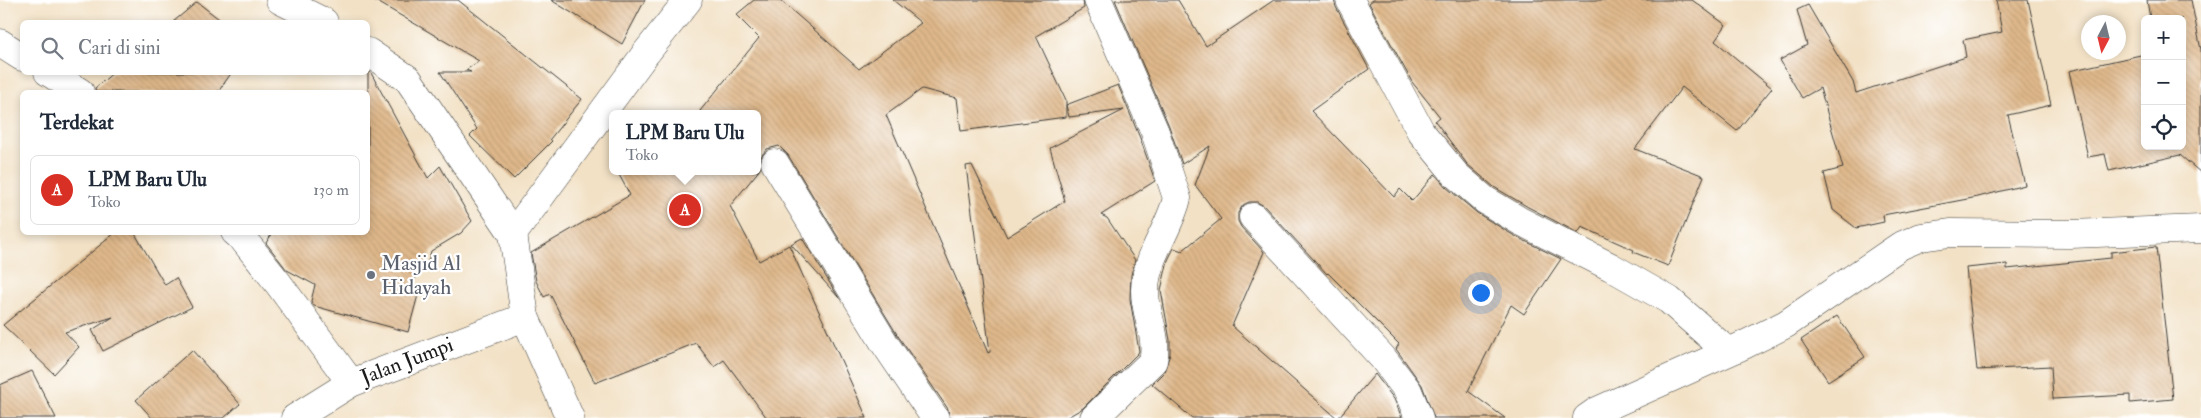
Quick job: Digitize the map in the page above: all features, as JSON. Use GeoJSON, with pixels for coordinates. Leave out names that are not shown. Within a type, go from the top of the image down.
{"type":"FeatureCollection","features":[{"type":"Feature","properties":{"kind":"street"},"geometry":{"type":"LineString","coordinates":[[280,0],[320,20]]}},
{"type":"Feature","properties":{"kind":"street"},"geometry":{"type":"LineString","coordinates":[[513,234],[646,53],[688,0]]}},
{"type":"Feature","properties":{"kind":"street"},"geometry":{"type":"LineString","coordinates":[[1094,418],[1153,361],[1154,339],[1146,304],[1145,288],[1150,265],[1177,198],[1155,132],[1098,0]]}},
{"type":"Feature","properties":{"kind":"street"},"geometry":{"type":"LineString","coordinates":[[1350,0],[1421,132],[1456,175],[1485,200],[1520,221],[1611,267],[1669,300],[1727,351]]}},
{"type":"Feature","properties":{"kind":"street"},"geometry":{"type":"LineString","coordinates":[[0,44],[20,56]]}},
{"type":"Feature","properties":{"kind":"street"},"geometry":{"type":"LineString","coordinates":[[370,53],[408,79],[513,234],[525,317],[570,418]]}},
{"type":"Feature","properties":{"kind":"street"},"geometry":{"type":"LineString","coordinates":[[53,75],[77,90]]}},
{"type":"Feature","properties":{"kind":"street"},"geometry":{"type":"LineString","coordinates":[[775,163],[886,344],[935,418]]}},
{"type":"Feature","properties":{"kind":"street"},"geometry":{"type":"LineString","coordinates":[[1252,217],[1382,356],[1408,391],[1419,418]]}},
{"type":"Feature","properties":{"kind":"street"},"geometry":{"type":"LineString","coordinates":[[1588,418],[1597,411],[1786,324],[1900,246],[1921,236],[1950,233],[2071,234],[2201,229]]}},
{"type":"Feature","properties":{"kind":"street"},"geometry":{"type":"LineString","coordinates":[[239,235],[278,283],[351,383]]}},
{"type":"Feature","properties":{"kind":"street","name":"Jalan Jumpi"},"geometry":{"type":"LineString","coordinates":[[295,418],[351,383],[525,317]]}},
{"type":"Feature","properties":{"kind":"building"},"geometry":{"type":"Polygon","coordinates":[[[374,0],[458,0],[582,99],[550,139],[552,141],[514,179],[470,136],[477,129],[440,72],[471,72],[466,70],[479,61],[374,0]]]}},
{"type":"Feature","properties":{"kind":"building"},"geometry":{"type":"Polygon","coordinates":[[[551,0],[645,0],[622,44],[551,0]]]}},
{"type":"Feature","properties":{"kind":"building"},"geometry":{"type":"Polygon","coordinates":[[[754,0],[780,0],[859,69],[921,23],[893,0],[1083,0],[1084,8],[1036,36],[1066,100],[1066,105],[1118,85],[1155,181],[1101,215],[1107,218],[1135,260],[1131,275],[1130,299],[1138,353],[1083,408],[1066,418],[950,418],[948,409],[898,336],[788,155],[779,146],[767,149],[761,158],[761,110],[701,110],[759,38],[736,15],[754,0]],[[922,89],[886,115],[988,353],[990,352],[966,166],[972,165],[1007,237],[1065,201],[1050,148],[1124,110],[1069,117],[1066,105],[1066,117],[961,131],[957,98],[922,89]]]}},
{"type":"Feature","properties":{"kind":"building"},"geometry":{"type":"Polygon","coordinates":[[[1115,0],[1178,0],[1206,46],[1274,0],[1334,0],[1369,69],[1311,111],[1394,197],[1400,189],[1412,201],[1435,174],[1446,187],[1477,213],[1513,235],[1561,259],[1524,314],[1511,305],[1468,391],[1505,418],[1434,418],[1422,385],[1396,349],[1399,344],[1327,274],[1264,206],[1257,202],[1249,202],[1243,205],[1238,213],[1238,221],[1241,227],[1264,252],[1232,326],[1337,418],[1192,418],[1152,384],[1164,372],[1170,354],[1170,340],[1161,290],[1168,260],[1174,248],[1182,251],[1221,219],[1195,185],[1210,146],[1182,164],[1169,126],[1115,0]]]}},
{"type":"Feature","properties":{"kind":"building"},"geometry":{"type":"Polygon","coordinates":[[[1373,0],[1692,0],[1726,25],[1715,41],[1772,88],[1737,131],[1682,87],[1635,149],[1704,176],[1668,266],[1633,252],[1634,250],[1582,227],[1578,233],[1494,187],[1467,164],[1435,121],[1440,117],[1412,82],[1369,3],[1373,0]]]}},
{"type":"Feature","properties":{"kind":"building"},"geometry":{"type":"Polygon","coordinates":[[[1996,0],[2028,0],[2051,105],[2008,115],[2025,185],[1978,197],[1883,215],[1884,222],[1856,228],[1833,210],[1824,173],[1843,168],[1820,88],[1802,98],[1780,60],[1807,45],[1797,10],[1808,5],[1853,82],[1856,93],[1966,57],[1963,40],[2002,32],[1996,0]]]}},
{"type":"Feature","properties":{"kind":"building"},"geometry":{"type":"Polygon","coordinates":[[[2147,0],[2191,0],[2201,50],[2201,173],[2180,155],[2109,171],[2105,154],[2088,157],[2069,71],[2126,60],[2126,58],[2141,55],[2141,150],[2186,150],[2186,15],[2149,15],[2147,0]]]}},
{"type":"Feature","properties":{"kind":"building"},"geometry":{"type":"Polygon","coordinates":[[[197,2],[220,20],[175,20],[197,2]]]}},
{"type":"Feature","properties":{"kind":"building"},"geometry":{"type":"Polygon","coordinates":[[[370,72],[428,178],[440,166],[472,221],[461,233],[431,251],[426,268],[410,284],[418,295],[408,332],[314,306],[311,301],[315,285],[287,270],[266,243],[271,235],[370,235],[370,90],[368,90],[368,75],[370,75],[370,72]]]}},
{"type":"Feature","properties":{"kind":"building"},"geometry":{"type":"Polygon","coordinates":[[[110,75],[230,75],[219,90],[96,90],[95,88],[110,75]]]}},
{"type":"Feature","properties":{"kind":"building"},"geometry":{"type":"Polygon","coordinates":[[[619,175],[755,175],[730,206],[759,261],[789,245],[867,418],[767,418],[724,360],[714,367],[696,343],[595,383],[550,294],[544,297],[536,281],[531,253],[630,195],[619,175]]]}},
{"type":"Feature","properties":{"kind":"building"},"geometry":{"type":"Polygon","coordinates":[[[112,235],[136,235],[165,285],[176,278],[192,307],[103,351],[92,330],[113,317],[65,332],[79,347],[54,374],[3,325],[112,235]]]}},
{"type":"Feature","properties":{"kind":"building"},"geometry":{"type":"Polygon","coordinates":[[[802,238],[839,298],[791,244],[802,238]]]}},
{"type":"Feature","properties":{"kind":"building"},"geometry":{"type":"Polygon","coordinates":[[[2156,247],[2173,399],[2130,403],[2130,395],[2053,399],[2051,366],[1977,370],[1966,268],[2007,264],[2007,269],[2111,258],[2111,252],[2156,247]]]}},
{"type":"Feature","properties":{"kind":"building"},"geometry":{"type":"Polygon","coordinates":[[[1837,316],[1865,357],[1828,381],[1801,340],[1837,316]]]}},
{"type":"Feature","properties":{"kind":"building"},"geometry":{"type":"Polygon","coordinates":[[[192,350],[240,404],[224,418],[152,418],[136,400],[192,350]]]}},
{"type":"Feature","properties":{"kind":"building"},"geometry":{"type":"Polygon","coordinates":[[[32,371],[56,418],[0,418],[0,385],[32,371]]]}},
{"type":"Feature","properties":{"kind":"building"},"geometry":{"type":"Polygon","coordinates":[[[1375,374],[1394,399],[1402,418],[1338,418],[1375,374]]]}},
{"type":"Feature","properties":{"kind":"place","name":"LPM Baru Ulu"},"geometry":{"type":"Point","coordinates":[685,210]}},
{"type":"Feature","properties":{"kind":"place","name":"Masjid Al Hidayah"},"geometry":{"type":"Point","coordinates":[371,275]}}]}
